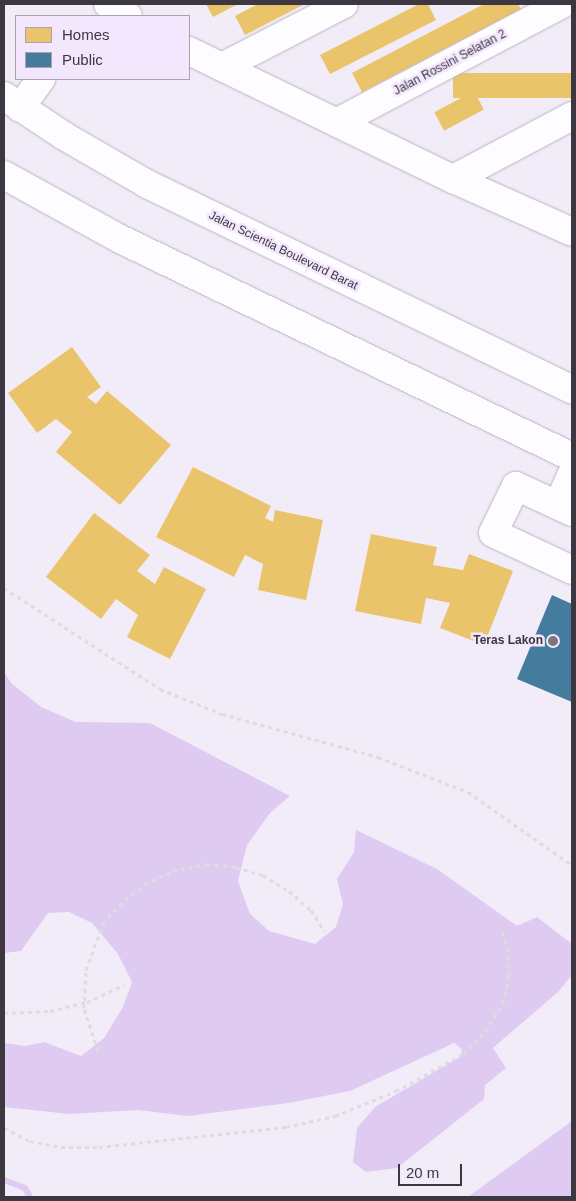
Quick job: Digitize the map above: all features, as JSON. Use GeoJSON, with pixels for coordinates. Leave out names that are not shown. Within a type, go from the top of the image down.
{"type":"FeatureCollection","features":[{"type":"Feature","properties":{"kind":"street"},"geometry":{"type":"LineString","coordinates":[[93,15],[104,4]]}},
{"type":"Feature","properties":{"kind":"street"},"geometry":{"type":"LineString","coordinates":[[108,4],[126,15]]}},
{"type":"Feature","properties":{"kind":"street"},"geometry":{"type":"LineString","coordinates":[[222,67],[344,4]]}},
{"type":"Feature","properties":{"kind":"street","name":"Jalan Rossini Selatan 2"},"geometry":{"type":"LineString","coordinates":[[338,122],[562,4]]}},
{"type":"Feature","properties":{"kind":"street"},"geometry":{"type":"LineString","coordinates":[[190,51],[453,179],[572,232]]}},
{"type":"Feature","properties":{"kind":"street"},"geometry":{"type":"LineString","coordinates":[[12,102],[40,80]]}},
{"type":"Feature","properties":{"kind":"street","name":"Jalan Scientia Boulevard Barat"},"geometry":{"type":"LineString","coordinates":[[12,102],[147,184],[572,389]]}},
{"type":"Feature","properties":{"kind":"street"},"geometry":{"type":"LineString","coordinates":[[453,179],[572,116]]}},
{"type":"Feature","properties":{"kind":"street"},"geometry":{"type":"LineString","coordinates":[[4,175],[118,238],[572,457]]}},
{"type":"Feature","properties":{"kind":"street"},"geometry":{"type":"LineString","coordinates":[[572,474],[565,509],[516,486],[494,533],[572,570]]}},
{"type":"Feature","properties":{"kind":"path"},"geometry":{"type":"LineString","coordinates":[[4,588],[160,689],[222,714],[378,757],[468,792],[572,865]]}},
{"type":"Feature","properties":{"kind":"path"},"geometry":{"type":"LineString","coordinates":[[98,1051],[84,1008],[86,970],[104,924],[119,905],[145,884],[173,871],[207,864],[236,867],[263,875],[289,891],[311,910],[324,931]]}},
{"type":"Feature","properties":{"kind":"path"},"geometry":{"type":"LineString","coordinates":[[4,1128],[30,1141],[61,1147],[99,1147],[286,1128],[335,1116],[396,1091],[463,1054],[485,1031],[503,1003],[509,976],[508,951],[501,927]]}},
{"type":"Feature","properties":{"kind":"path"},"geometry":{"type":"LineString","coordinates":[[4,1013],[50,1011],[86,1002],[124,985]]}},
{"type":"Feature","properties":{"kind":"shaded area"},"geometry":{"type":"Polygon","coordinates":[[[4,672],[11,683],[41,707],[76,722],[150,723],[290,796],[270,813],[247,845],[238,881],[250,914],[269,931],[315,944],[336,927],[343,904],[337,879],[354,852],[356,830],[437,869],[517,926],[537,917],[572,944],[572,975],[558,992],[493,1048],[506,1068],[485,1085],[484,1099],[397,1168],[366,1172],[353,1162],[357,1128],[375,1107],[460,1057],[462,1049],[454,1043],[350,1091],[288,1103],[188,1116],[138,1110],[69,1114],[4,1107],[4,1043],[25,1046],[44,1042],[81,1056],[104,1038],[123,1007],[132,982],[118,954],[92,923],[69,912],[48,913],[21,951],[4,953],[4,672]]]}},
{"type":"Feature","properties":{"kind":"shaded area"},"geometry":{"type":"Polygon","coordinates":[[[572,1121],[572,1197],[468,1197],[572,1121]]]}},
{"type":"Feature","properties":{"kind":"building: Homes"},"geometry":{"type":"Polygon","coordinates":[[[206,4],[238,4],[213,17],[206,4]]]}},
{"type":"Feature","properties":{"kind":"building: Homes"},"geometry":{"type":"Polygon","coordinates":[[[258,4],[305,4],[245,35],[235,16],[258,4]]]}},
{"type":"Feature","properties":{"kind":"building: Homes"},"geometry":{"type":"Polygon","coordinates":[[[419,4],[428,4],[436,20],[330,74],[320,55],[419,4]]]}},
{"type":"Feature","properties":{"kind":"building: Homes"},"geometry":{"type":"Polygon","coordinates":[[[484,4],[518,4],[521,9],[362,92],[352,73],[484,4]]]}},
{"type":"Feature","properties":{"kind":"building: Homes"},"geometry":{"type":"Polygon","coordinates":[[[453,73],[572,73],[572,98],[453,98],[453,73]]]}},
{"type":"Feature","properties":{"kind":"building: Homes"},"geometry":{"type":"Polygon","coordinates":[[[474,91],[484,110],[444,131],[434,112],[474,91]]]}},
{"type":"Feature","properties":{"kind":"building: Homes"},"geometry":{"type":"Polygon","coordinates":[[[72,347],[101,387],[87,397],[96,404],[107,391],[171,445],[120,505],[56,452],[72,432],[56,419],[37,433],[8,393],[72,347]]]}},
{"type":"Feature","properties":{"kind":"building: Homes"},"geometry":{"type":"Polygon","coordinates":[[[193,467],[271,506],[265,518],[273,522],[275,510],[323,520],[306,600],[258,590],[263,564],[245,555],[234,577],[156,537],[193,467]]]}},
{"type":"Feature","properties":{"kind":"building: Homes"},"geometry":{"type":"Polygon","coordinates":[[[94,513],[150,555],[137,571],[155,584],[164,567],[206,589],[170,659],[127,637],[138,615],[116,599],[101,619],[46,577],[94,513]]]}},
{"type":"Feature","properties":{"kind":"building: Homes"},"geometry":{"type":"Polygon","coordinates":[[[371,534],[437,547],[433,565],[463,570],[469,554],[513,571],[484,645],[440,628],[450,603],[426,598],[421,624],[355,611],[371,534]]]}},
{"type":"Feature","properties":{"kind":"building: Public","name":"Teras Lakon"},"geometry":{"type":"Polygon","coordinates":[[[552,595],[572,604],[572,702],[517,679],[552,595]]]}},
{"type":"Feature","properties":{"kind":"waterway"},"geometry":{"type":"LineString","coordinates":[[4,1180],[25,1188],[30,1197]]}},
{"type":"Feature","properties":{"kind":"place","name":"Teras Lakon"},"geometry":{"type":"Point","coordinates":[553,641]}}]}
